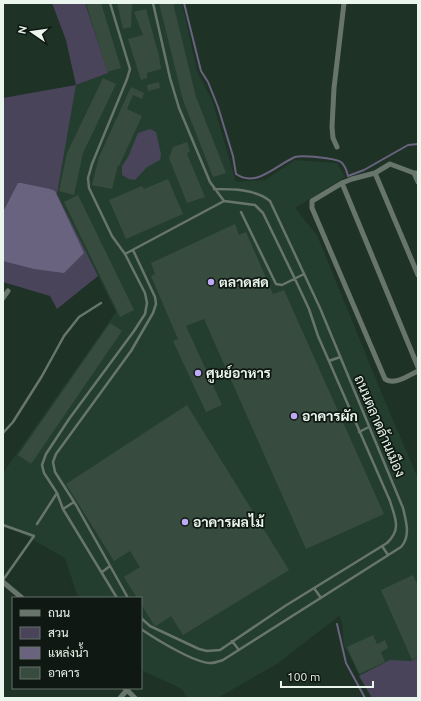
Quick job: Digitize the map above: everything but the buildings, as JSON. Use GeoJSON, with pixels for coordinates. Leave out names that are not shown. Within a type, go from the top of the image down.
{"type":"FeatureCollection","features":[{"type":"Feature","properties":{"kind":"street"},"geometry":{"type":"LineString","coordinates":[[337,147],[333,138],[332,128],[334,88],[344,3]]}},
{"type":"Feature","properties":{"kind":"street"},"geometry":{"type":"LineString","coordinates":[[418,182],[416,173],[390,164],[375,173],[342,183],[312,201],[312,208],[385,379],[394,382],[418,371]]}},
{"type":"Feature","properties":{"kind":"street"},"geometry":{"type":"LineString","coordinates":[[375,173],[418,275]]}},
{"type":"Feature","properties":{"kind":"street"},"geometry":{"type":"LineString","coordinates":[[342,183],[418,366]]}},
{"type":"Feature","properties":{"kind":"street"},"geometry":{"type":"LineString","coordinates":[[3,298],[8,291]]}},
{"type":"Feature","properties":{"kind":"street"},"geometry":{"type":"LineString","coordinates":[[3,581],[21,597]]}},
{"type":"Feature","properties":{"kind":"street"},"geometry":{"type":"LineString","coordinates":[[120,698],[126,689],[134,698]]}},
{"type":"Feature","properties":{"kind":"lane"},"geometry":{"type":"LineString","coordinates":[[110,3],[130,69],[92,164],[88,178],[89,188],[112,236],[125,254],[144,293],[147,303],[145,314],[134,331],[69,419],[46,454],[42,465],[44,473],[57,493],[63,509],[116,597]]}},
{"type":"Feature","properties":{"kind":"lane"},"geometry":{"type":"LineString","coordinates":[[125,254],[224,201],[210,182],[179,108],[170,78],[153,3]]}},
{"type":"Feature","properties":{"kind":"lane","name":"ถนนตลาดล้านเมือง"},"geometry":{"type":"LineString","coordinates":[[142,630],[180,652],[203,662],[212,663],[223,660],[401,547],[405,543],[407,535],[407,526],[403,508],[320,308],[270,201],[264,196],[252,193],[230,189],[214,189]]}},
{"type":"Feature","properties":{"kind":"lane","name":"ถนนตลาดล้านเมือง"},"geometry":{"type":"LineString","coordinates":[[142,619],[150,626],[199,649],[207,651],[220,650],[314,588],[382,546],[393,537],[396,530],[396,521],[390,501],[318,336],[309,310],[263,213],[257,207],[247,203],[224,201]]}},
{"type":"Feature","properties":{"kind":"lane"},"geometry":{"type":"LineString","coordinates":[[241,212],[276,284],[282,285],[304,274]]}},
{"type":"Feature","properties":{"kind":"lane"},"geometry":{"type":"LineString","coordinates":[[127,597],[53,467],[53,462],[56,454],[131,351],[153,313],[156,304],[155,297],[134,250]]}},
{"type":"Feature","properties":{"kind":"lane"},"geometry":{"type":"LineString","coordinates":[[3,433],[13,422],[42,376],[64,336],[79,317],[101,303]]}},
{"type":"Feature","properties":{"kind":"lane"},"geometry":{"type":"LineString","coordinates":[[329,361],[340,357]]}},
{"type":"Feature","properties":{"kind":"lane"},"geometry":{"type":"LineString","coordinates":[[359,432],[369,428]]}},
{"type":"Feature","properties":{"kind":"lane"},"geometry":{"type":"LineString","coordinates":[[37,524],[57,493]]}},
{"type":"Feature","properties":{"kind":"lane"},"geometry":{"type":"LineString","coordinates":[[63,509],[74,502]]}},
{"type":"Feature","properties":{"kind":"lane"},"geometry":{"type":"LineString","coordinates":[[3,525],[34,536],[3,581]]}},
{"type":"Feature","properties":{"kind":"lane"},"geometry":{"type":"LineString","coordinates":[[382,546],[388,555]]}},
{"type":"Feature","properties":{"kind":"lane"},"geometry":{"type":"LineString","coordinates":[[102,572],[110,566]]}},
{"type":"Feature","properties":{"kind":"lane"},"geometry":{"type":"LineString","coordinates":[[314,588],[321,598]]}},
{"type":"Feature","properties":{"kind":"lane"},"geometry":{"type":"LineString","coordinates":[[232,641],[239,650]]}},
{"type":"Feature","properties":{"kind":"shaded area"},"geometry":{"type":"Polygon","coordinates":[[[85,3],[182,3],[197,71],[212,100],[236,182],[265,180],[295,160],[337,163],[345,177],[295,208],[317,235],[418,478],[418,698],[372,698],[344,646],[342,622],[339,616],[277,664],[217,698],[187,698],[182,689],[142,670],[142,597],[78,597],[65,558],[19,532],[3,527],[3,473],[116,312],[57,194],[76,85],[108,73],[85,3]]]}},
{"type":"Feature","properties":{"kind":"green space"},"geometry":{"type":"Polygon","coordinates":[[[52,3],[85,3],[108,73],[76,85],[66,40],[52,3]]]}},
{"type":"Feature","properties":{"kind":"green space"},"geometry":{"type":"Polygon","coordinates":[[[76,85],[57,194],[98,276],[57,309],[50,296],[3,282],[3,98],[76,85]]]}},
{"type":"Feature","properties":{"kind":"green space"},"geometry":{"type":"Polygon","coordinates":[[[150,129],[156,132],[161,154],[160,160],[147,167],[135,180],[129,179],[122,175],[122,166],[128,157],[138,133],[150,129]]]}},
{"type":"Feature","properties":{"kind":"green space"},"geometry":{"type":"Polygon","coordinates":[[[418,658],[418,698],[372,698],[359,676],[390,660],[411,661],[418,658]]]}},
{"type":"Feature","properties":{"kind":"water"},"geometry":{"type":"Polygon","coordinates":[[[18,183],[55,191],[84,253],[64,273],[34,269],[3,261],[3,212],[18,183]]]}},
{"type":"Feature","properties":{"kind":"waterway"},"geometry":{"type":"LineString","coordinates":[[184,3],[201,71],[208,82],[218,107],[233,156],[236,174],[244,178],[259,177],[295,157],[304,156],[326,158],[341,162],[345,167],[348,176],[364,170],[408,145],[418,144]]}},
{"type":"Feature","properties":{"kind":"waterway"},"geometry":{"type":"LineString","coordinates":[[337,624],[346,663],[365,698]]}},
{"type":"Feature","properties":{"kind":"place","name":"ตลาดสด"},"geometry":{"type":"Point","coordinates":[211,282]}},
{"type":"Feature","properties":{"kind":"place","name":"ศูนย์อาหาร"},"geometry":{"type":"Point","coordinates":[198,373]}},
{"type":"Feature","properties":{"kind":"place","name":"อาคารผัก"},"geometry":{"type":"Point","coordinates":[294,416]}},
{"type":"Feature","properties":{"kind":"place","name":"อาคารผลไม้"},"geometry":{"type":"Point","coordinates":[185,522]}}]}
